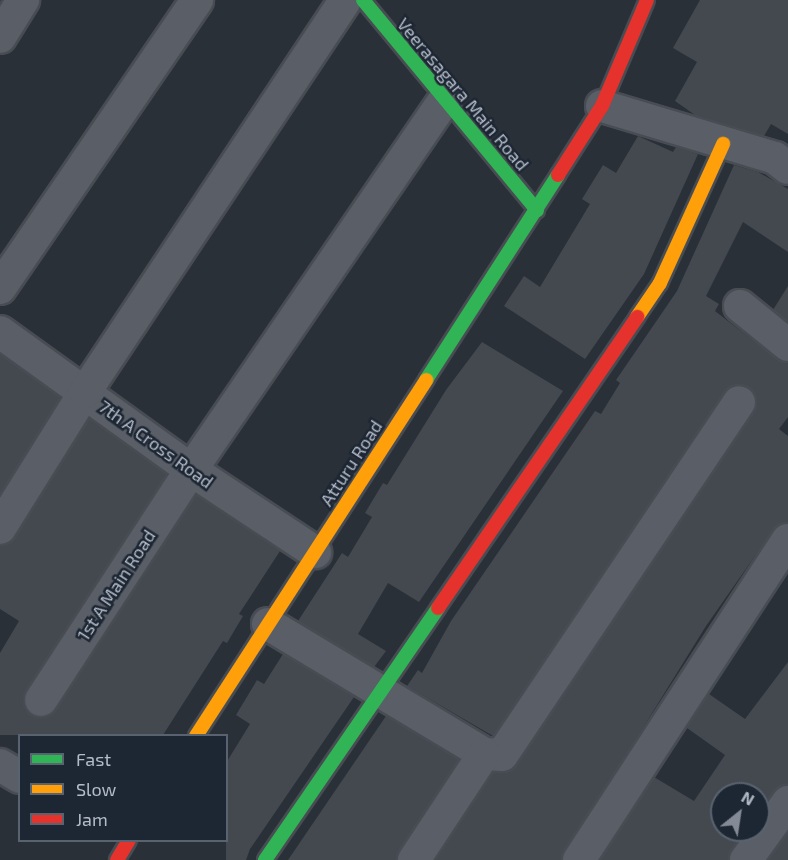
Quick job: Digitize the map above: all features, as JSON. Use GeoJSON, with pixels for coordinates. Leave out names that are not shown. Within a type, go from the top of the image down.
{"type":"FeatureCollection","features":[{"type":"Feature","properties":{"kind":"street"},"geometry":{"type":"LineString","coordinates":[[0,37],[22,0]]}},
{"type":"Feature","properties":{"kind":"street"},"geometry":{"type":"LineString","coordinates":[[0,288],[197,0]]}},
{"type":"Feature","properties":{"kind":"street"},"geometry":{"type":"LineString","coordinates":[[0,528],[85,392],[345,0]]}},
{"type":"Feature","properties":{"kind":"street","name":"Veerasagara Main Road"},"geometry":{"type":"LineString","coordinates":[[363,0],[444,101],[537,210]]}},
{"type":"Feature","properties":{"kind":"street","name":"Atturu Road"},"geometry":{"type":"LineString","coordinates":[[197,734],[602,106],[647,0]]}},
{"type":"Feature","properties":{"kind":"street","name":"1st A Main Road"},"geometry":{"type":"LineString","coordinates":[[41,700],[191,470],[444,101]]}},
{"type":"Feature","properties":{"kind":"street"},"geometry":{"type":"LineString","coordinates":[[602,106],[775,158],[788,168]]}},
{"type":"Feature","properties":{"kind":"street"},"geometry":{"type":"LineString","coordinates":[[265,860],[660,283],[723,144]]}},
{"type":"Feature","properties":{"kind":"street"},"geometry":{"type":"LineString","coordinates":[[740,306],[788,345]]}},
{"type":"Feature","properties":{"kind":"street","name":"7th A Cross Road"},"geometry":{"type":"LineString","coordinates":[[0,332],[191,470],[315,552]]}},
{"type":"Feature","properties":{"kind":"street"},"geometry":{"type":"LineString","coordinates":[[268,624],[484,753],[502,755],[739,402]]}},
{"type":"Feature","properties":{"kind":"street"},"geometry":{"type":"LineString","coordinates":[[579,860],[788,540]]}},
{"type":"Feature","properties":{"kind":"street"},"geometry":{"type":"LineString","coordinates":[[414,860],[484,753]]}},
{"type":"Feature","properties":{"kind":"street"},"geometry":{"type":"LineString","coordinates":[[0,765],[18,776]]}},
{"type":"Feature","properties":{"kind":"street"},"geometry":{"type":"LineString","coordinates":[[746,860],[788,802]]}},
{"type":"Feature","properties":{"kind":"building"},"geometry":{"type":"Polygon","coordinates":[[[700,0],[788,0],[788,134],[771,124],[764,136],[695,115],[675,101],[697,62],[673,48],[700,0]]]}},
{"type":"Feature","properties":{"kind":"building"},"geometry":{"type":"Polygon","coordinates":[[[638,136],[673,152],[676,147],[698,154],[644,274],[585,359],[504,306],[524,276],[540,287],[590,204],[582,199],[603,165],[616,173],[638,136]]]}},
{"type":"Feature","properties":{"kind":"building"},"geometry":{"type":"Polygon","coordinates":[[[734,165],[758,172],[788,189],[788,252],[743,222],[706,296],[719,304],[715,311],[777,359],[788,363],[788,417],[779,429],[788,436],[788,522],[773,530],[706,626],[561,860],[436,860],[493,773],[509,771],[517,765],[754,412],[755,395],[748,387],[732,386],[724,392],[493,736],[407,686],[418,670],[422,673],[451,621],[595,411],[601,414],[620,383],[616,380],[677,291],[734,165]]]}},
{"type":"Feature","properties":{"kind":"building"},"geometry":{"type":"Polygon","coordinates":[[[788,286],[788,322],[773,310],[788,286]]]}},
{"type":"Feature","properties":{"kind":"building"},"geometry":{"type":"Polygon","coordinates":[[[482,342],[563,391],[419,602],[388,583],[358,634],[386,651],[374,667],[298,621],[342,553],[348,557],[372,517],[365,513],[383,483],[387,485],[446,390],[482,342]]]}},
{"type":"Feature","properties":{"kind":"building"},"geometry":{"type":"Polygon","coordinates":[[[0,354],[60,398],[0,494],[0,354]]]}},
{"type":"Feature","properties":{"kind":"building"},"geometry":{"type":"Polygon","coordinates":[[[89,419],[167,475],[26,690],[23,700],[31,715],[41,718],[56,710],[196,495],[280,551],[239,614],[243,616],[227,643],[223,641],[164,734],[0,735],[0,653],[19,621],[0,609],[0,546],[15,538],[89,419]]]}},
{"type":"Feature","properties":{"kind":"building"},"geometry":{"type":"Polygon","coordinates":[[[283,654],[354,697],[250,849],[246,860],[226,860],[228,760],[250,724],[236,715],[257,680],[264,684],[283,654]]]}},
{"type":"Feature","properties":{"kind":"building"},"geometry":{"type":"Polygon","coordinates":[[[788,662],[788,784],[774,791],[770,796],[770,782],[710,782],[710,842],[739,842],[728,860],[600,860],[654,777],[694,801],[725,755],[687,728],[709,694],[745,719],[788,662]]]}},
{"type":"Feature","properties":{"kind":"building"},"geometry":{"type":"Polygon","coordinates":[[[386,716],[459,760],[396,860],[288,860],[386,716]]]}},
{"type":"Feature","properties":{"kind":"building"},"geometry":{"type":"Polygon","coordinates":[[[788,833],[788,860],[768,860],[788,833]]]}},
{"type":"Feature","properties":{"kind":"traffic: fast"},"geometry":{"type":"LineString","coordinates":[[363,0],[537,210]]}},
{"type":"Feature","properties":{"kind":"traffic: fast"},"geometry":{"type":"LineString","coordinates":[[426,380],[558,175]]}},
{"type":"Feature","properties":{"kind":"traffic: fast"},"geometry":{"type":"LineString","coordinates":[[265,860],[438,608]]}},
{"type":"Feature","properties":{"kind":"traffic: slow"},"geometry":{"type":"LineString","coordinates":[[637,317],[660,283],[723,144]]}},
{"type":"Feature","properties":{"kind":"traffic: slow"},"geometry":{"type":"LineString","coordinates":[[197,734],[426,380]]}},
{"type":"Feature","properties":{"kind":"traffic: jam"},"geometry":{"type":"LineString","coordinates":[[558,175],[602,106],[647,0]]}},
{"type":"Feature","properties":{"kind":"traffic: jam"},"geometry":{"type":"LineString","coordinates":[[438,608],[637,317]]}},
{"type":"Feature","properties":{"kind":"traffic: jam"},"geometry":{"type":"LineString","coordinates":[[117,860],[128,842]]}}]}
